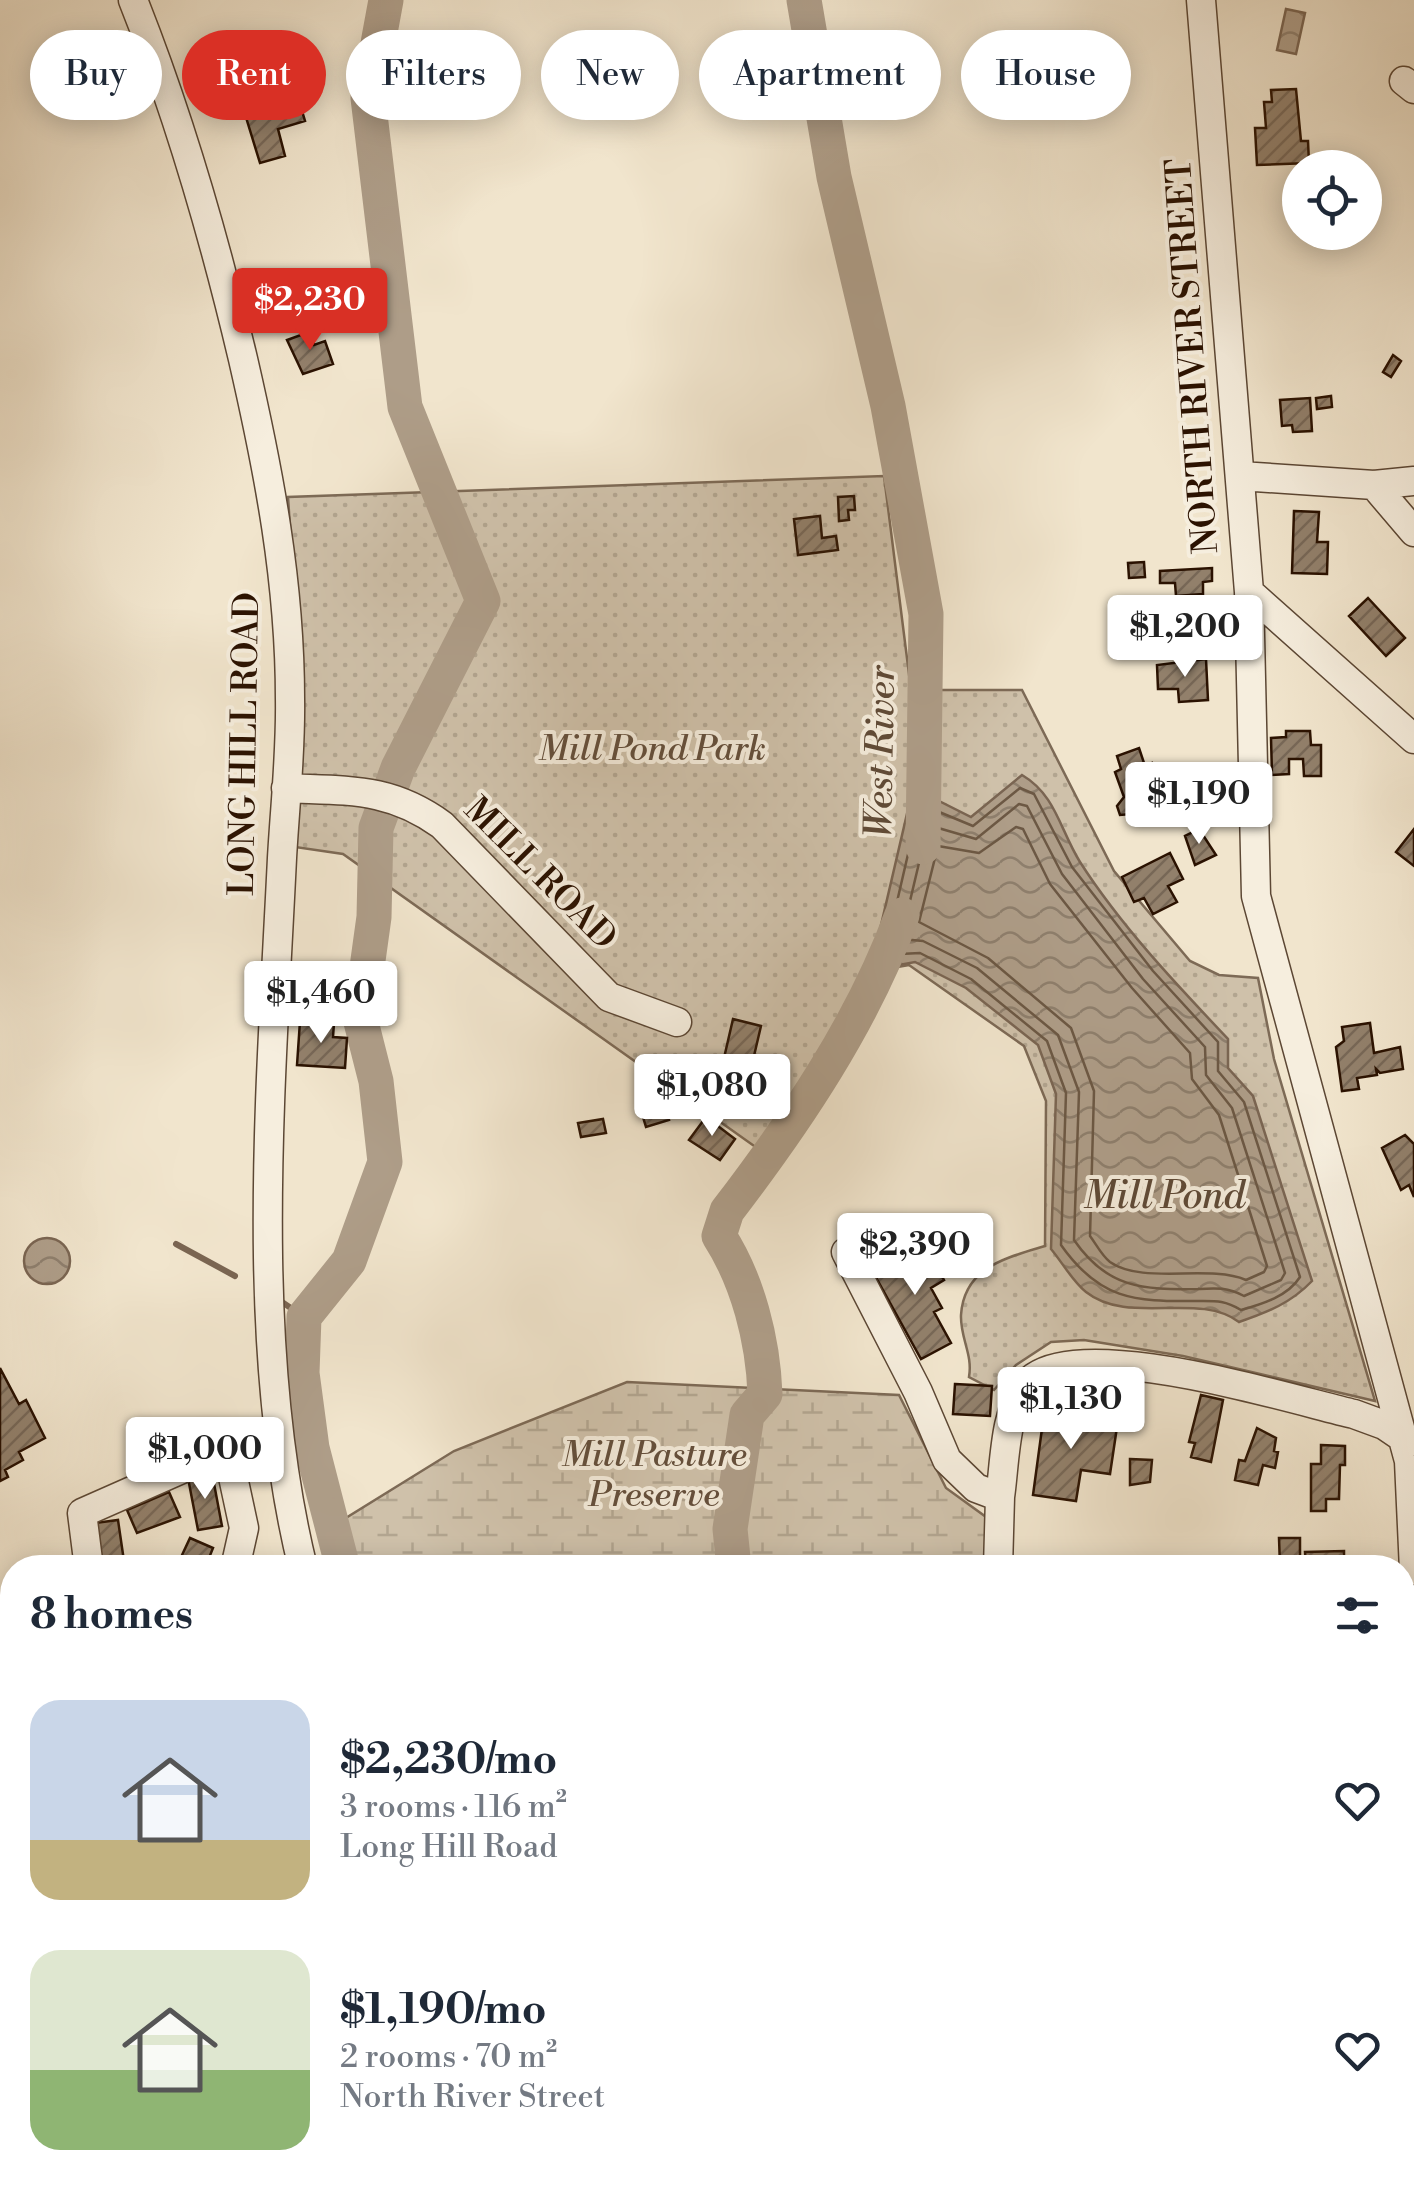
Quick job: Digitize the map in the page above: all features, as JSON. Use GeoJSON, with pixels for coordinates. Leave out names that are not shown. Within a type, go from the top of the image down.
{"type":"FeatureCollection","features":[{"type":"Feature","properties":{"kind":"street","name":"LONG HILL ROAD"},"geometry":{"type":"LineString","coordinates":[[133,0],[205,204],[270,482],[288,617],[286,788],[273,1061],[270,1345],[284,1477],[300,1555]]}},
{"type":"Feature","properties":{"kind":"street","name":"NORTH RIVER STREET"},"geometry":{"type":"LineString","coordinates":[[1203,5],[1249,592],[1256,896],[1408,1441],[1413,1555]]}},
{"type":"Feature","properties":{"kind":"street"},"geometry":{"type":"LineString","coordinates":[[1240,476],[1374,485],[1414,482]]}},
{"type":"Feature","properties":{"kind":"street"},"geometry":{"type":"LineString","coordinates":[[1374,485],[1414,532]]}},
{"type":"Feature","properties":{"kind":"street"},"geometry":{"type":"LineString","coordinates":[[1249,592],[1414,739]]}},
{"type":"Feature","properties":{"kind":"street","name":"MILL ROAD"},"geometry":{"type":"LineString","coordinates":[[286,788],[385,795],[442,825],[610,998],[677,1022]]}},
{"type":"Feature","properties":{"kind":"street"},"geometry":{"type":"LineString","coordinates":[[846,1252],[918,1392],[947,1460],[976,1488],[1000,1497]]}},
{"type":"Feature","properties":{"kind":"street"},"geometry":{"type":"LineString","coordinates":[[998,1555],[1000,1497],[1018,1397],[1032,1378],[1062,1364],[1141,1366],[1354,1414],[1408,1441]]}},
{"type":"Feature","properties":{"kind":"street"},"geometry":{"type":"LineString","coordinates":[[87,1555],[82,1513],[227,1450],[244,1528],[238,1555]]}},
{"type":"Feature","properties":{"kind":"green space","name":"Mill Pond Park"},"geometry":{"type":"Polygon","coordinates":[[[884,476],[911,690],[1022,690],[1114,871],[1190,961],[1219,975],[1258,978],[1274,1059],[1375,1401],[1183,1356],[1084,1340],[1051,1342],[1016,1365],[994,1390],[969,1377],[961,1315],[970,1286],[1002,1260],[1045,1246],[1046,1101],[1024,1046],[909,965],[886,969],[858,1027],[771,1158],[343,854],[295,847],[299,664],[288,497],[884,476]]]}},
{"type":"Feature","properties":{"kind":"green space","name":"Mill Pasture Preserve"},"geometry":{"type":"Polygon","coordinates":[[[627,1382],[899,1395],[946,1488],[986,1517],[988,1555],[326,1555],[320,1534],[454,1451],[627,1382]]]}},
{"type":"Feature","properties":{"kind":"water"},"geometry":{"type":"Polygon","coordinates":[[[1286,9],[1305,13],[1296,54],[1277,50],[1286,9]]]}},
{"type":"Feature","properties":{"kind":"water","name":"Mill Pond"},"geometry":{"type":"Polygon","coordinates":[[[1022,775],[1050,803],[1080,862],[1113,909],[1228,1039],[1228,1068],[1253,1096],[1312,1281],[1269,1310],[1239,1322],[1204,1309],[1122,1307],[1103,1302],[1081,1288],[1051,1249],[1056,1094],[1038,1045],[966,988],[915,962],[899,965],[875,951],[910,801],[933,798],[971,817],[1022,775]]]}},
{"type":"Feature","properties":{"kind":"water"},"geometry":{"type":"Polygon","coordinates":[[[47,1238],[63,1245],[70,1261],[63,1277],[47,1284],[31,1277],[24,1261],[31,1245],[47,1238]]]}},
{"type":"Feature","properties":{"kind":"building"},"geometry":{"type":"Polygon","coordinates":[[[1296,89],[1301,141],[1308,141],[1308,150],[1282,150],[1282,164],[1257,165],[1255,128],[1266,128],[1264,102],[1272,102],[1271,90],[1296,89]]]}},
{"type":"Feature","properties":{"kind":"building"},"geometry":{"type":"Polygon","coordinates":[[[247,120],[305,120],[278,129],[285,156],[260,163],[247,120]]]}},
{"type":"Feature","properties":{"kind":"building"},"geometry":{"type":"Polygon","coordinates":[[[309,332],[314,345],[325,341],[333,364],[303,374],[287,340],[309,332]]]}},
{"type":"Feature","properties":{"kind":"building"},"geometry":{"type":"Polygon","coordinates":[[[1393,355],[1401,361],[1391,377],[1383,372],[1393,355]]]}},
{"type":"Feature","properties":{"kind":"building"},"geometry":{"type":"Polygon","coordinates":[[[1331,396],[1332,407],[1317,409],[1316,398],[1331,396]]]}},
{"type":"Feature","properties":{"kind":"building"},"geometry":{"type":"Polygon","coordinates":[[[1310,398],[1312,431],[1293,432],[1292,425],[1282,426],[1280,400],[1310,398]]]}},
{"type":"Feature","properties":{"kind":"building"},"geometry":{"type":"Polygon","coordinates":[[[854,496],[855,510],[848,510],[849,520],[839,521],[838,497],[854,496]]]}},
{"type":"Feature","properties":{"kind":"building"},"geometry":{"type":"Polygon","coordinates":[[[1294,511],[1319,512],[1317,542],[1328,542],[1327,574],[1292,573],[1294,511]]]}},
{"type":"Feature","properties":{"kind":"building"},"geometry":{"type":"Polygon","coordinates":[[[820,516],[822,538],[836,536],[838,550],[798,555],[794,519],[820,516]]]}},
{"type":"Feature","properties":{"kind":"building"},"geometry":{"type":"Polygon","coordinates":[[[1144,562],[1145,577],[1129,578],[1128,563],[1144,562]]]}},
{"type":"Feature","properties":{"kind":"building"},"geometry":{"type":"Polygon","coordinates":[[[1212,568],[1212,581],[1203,582],[1203,594],[1176,596],[1175,583],[1160,583],[1160,571],[1212,568]]]}},
{"type":"Feature","properties":{"kind":"building"},"geometry":{"type":"Polygon","coordinates":[[[1368,598],[1405,638],[1386,656],[1349,616],[1368,598]]]}},
{"type":"Feature","properties":{"kind":"building"},"geometry":{"type":"Polygon","coordinates":[[[1206,659],[1208,700],[1179,702],[1178,689],[1158,689],[1157,665],[1206,659]]]}},
{"type":"Feature","properties":{"kind":"building"},"geometry":{"type":"Polygon","coordinates":[[[1286,731],[1310,731],[1311,745],[1321,745],[1321,776],[1304,776],[1303,759],[1289,759],[1289,774],[1272,775],[1271,738],[1286,737],[1286,731]]]}},
{"type":"Feature","properties":{"kind":"building"},"geometry":{"type":"Polygon","coordinates":[[[1139,748],[1145,766],[1152,763],[1164,796],[1135,806],[1131,814],[1120,815],[1117,806],[1124,797],[1115,772],[1121,769],[1117,756],[1139,748]]]}},
{"type":"Feature","properties":{"kind":"building"},"geometry":{"type":"Polygon","coordinates":[[[1199,829],[1216,855],[1195,865],[1185,836],[1199,829]]]}},
{"type":"Feature","properties":{"kind":"building"},"geometry":{"type":"Polygon","coordinates":[[[1414,829],[1414,866],[1396,852],[1414,829]]]}},
{"type":"Feature","properties":{"kind":"building"},"geometry":{"type":"Polygon","coordinates":[[[1170,853],[1183,879],[1168,886],[1177,902],[1153,914],[1144,898],[1134,902],[1122,877],[1170,853]]]}},
{"type":"Feature","properties":{"kind":"building"},"geometry":{"type":"Polygon","coordinates":[[[733,1019],[761,1026],[746,1090],[718,1084],[733,1019]]]}},
{"type":"Feature","properties":{"kind":"building"},"geometry":{"type":"Polygon","coordinates":[[[300,1021],[334,1023],[333,1037],[347,1038],[345,1068],[297,1065],[300,1021]]]}},
{"type":"Feature","properties":{"kind":"building"},"geometry":{"type":"Polygon","coordinates":[[[1370,1023],[1374,1053],[1400,1047],[1403,1069],[1380,1073],[1376,1069],[1377,1075],[1357,1078],[1359,1089],[1342,1091],[1336,1047],[1344,1041],[1342,1027],[1370,1023]]]}},
{"type":"Feature","properties":{"kind":"building"},"geometry":{"type":"Polygon","coordinates":[[[663,1100],[669,1120],[646,1127],[640,1107],[663,1100]]]}},
{"type":"Feature","properties":{"kind":"building"},"geometry":{"type":"Polygon","coordinates":[[[706,1117],[735,1139],[720,1160],[689,1140],[706,1117]]]}},
{"type":"Feature","properties":{"kind":"building"},"geometry":{"type":"Polygon","coordinates":[[[603,1119],[606,1133],[581,1137],[578,1123],[603,1119]]]}},
{"type":"Feature","properties":{"kind":"building"},"geometry":{"type":"Polygon","coordinates":[[[1405,1135],[1414,1144],[1414,1197],[1409,1185],[1401,1190],[1382,1148],[1405,1135]]]}},
{"type":"Feature","properties":{"kind":"building"},"geometry":{"type":"Polygon","coordinates":[[[923,1244],[944,1280],[931,1288],[942,1308],[934,1312],[951,1343],[921,1359],[873,1272],[923,1244]]]}},
{"type":"Feature","properties":{"kind":"building"},"geometry":{"type":"Polygon","coordinates":[[[0,1368],[19,1404],[26,1400],[45,1438],[19,1452],[23,1460],[5,1470],[8,1477],[0,1481],[0,1368]]]}},
{"type":"Feature","properties":{"kind":"building"},"geometry":{"type":"Polygon","coordinates":[[[955,1384],[992,1386],[990,1416],[953,1414],[955,1384]]]}},
{"type":"Feature","properties":{"kind":"building"},"geometry":{"type":"Polygon","coordinates":[[[1201,1395],[1223,1400],[1211,1462],[1191,1457],[1195,1443],[1189,1442],[1201,1395]]]}},
{"type":"Feature","properties":{"kind":"building"},"geometry":{"type":"Polygon","coordinates":[[[1046,1399],[1064,1401],[1062,1419],[1087,1423],[1089,1413],[1102,1415],[1100,1425],[1117,1427],[1110,1474],[1081,1470],[1076,1501],[1033,1495],[1046,1399]]]}},
{"type":"Feature","properties":{"kind":"building"},"geometry":{"type":"Polygon","coordinates":[[[1257,1428],[1276,1438],[1274,1451],[1278,1452],[1275,1468],[1263,1465],[1258,1485],[1235,1480],[1239,1460],[1245,1461],[1257,1428]]]}},
{"type":"Feature","properties":{"kind":"building"},"geometry":{"type":"Polygon","coordinates":[[[1321,1445],[1345,1446],[1345,1465],[1340,1465],[1339,1499],[1326,1499],[1326,1511],[1311,1511],[1311,1464],[1321,1464],[1321,1445]]]}},
{"type":"Feature","properties":{"kind":"building"},"geometry":{"type":"Polygon","coordinates":[[[1130,1459],[1152,1460],[1150,1482],[1130,1485],[1130,1459]]]}},
{"type":"Feature","properties":{"kind":"building"},"geometry":{"type":"Polygon","coordinates":[[[212,1473],[222,1526],[198,1530],[188,1478],[212,1473]]]}},
{"type":"Feature","properties":{"kind":"building"},"geometry":{"type":"Polygon","coordinates":[[[169,1492],[180,1517],[137,1533],[127,1510],[169,1492]]]}},
{"type":"Feature","properties":{"kind":"building"},"geometry":{"type":"Polygon","coordinates":[[[118,1520],[123,1555],[99,1555],[95,1523],[118,1520]]]}},
{"type":"Feature","properties":{"kind":"building"},"geometry":{"type":"Polygon","coordinates":[[[190,1538],[213,1548],[210,1555],[182,1555],[190,1538]]]}},
{"type":"Feature","properties":{"kind":"building"},"geometry":{"type":"Polygon","coordinates":[[[1279,1538],[1300,1538],[1300,1555],[1280,1555],[1279,1538]]]}},
{"type":"Feature","properties":{"kind":"building"},"geometry":{"type":"Polygon","coordinates":[[[1344,1551],[1344,1555],[1305,1555],[1305,1552],[1344,1551]]]}},
{"type":"Feature","properties":{"kind":"waterway"},"geometry":{"type":"LineString","coordinates":[[340,1555],[312,1448],[302,1373],[304,1317],[349,1261],[385,1162],[376,1081],[360,1018],[374,917],[376,828],[398,768],[483,601],[405,407],[368,98],[386,0]]}},
{"type":"Feature","properties":{"kind":"waterway","name":"West River"},"geometry":{"type":"LineString","coordinates":[[804,0],[834,177],[888,406],[926,614],[923,847]]}},
{"type":"Feature","properties":{"kind":"waterway","name":"West River"},"geometry":{"type":"LineString","coordinates":[[733,1555],[730,1529],[747,1415],[765,1394],[752,1312],[738,1272],[719,1236],[727,1211],[778,1142],[848,1032],[902,915]]}},
{"type":"Feature","properties":{"kind":"waterway"},"geometry":{"type":"LineString","coordinates":[[176,1244],[235,1276]]}},
{"type":"Feature","properties":{"kind":"waterway"},"geometry":{"type":"LineString","coordinates":[[282,1302],[304,1317]]}}]}
